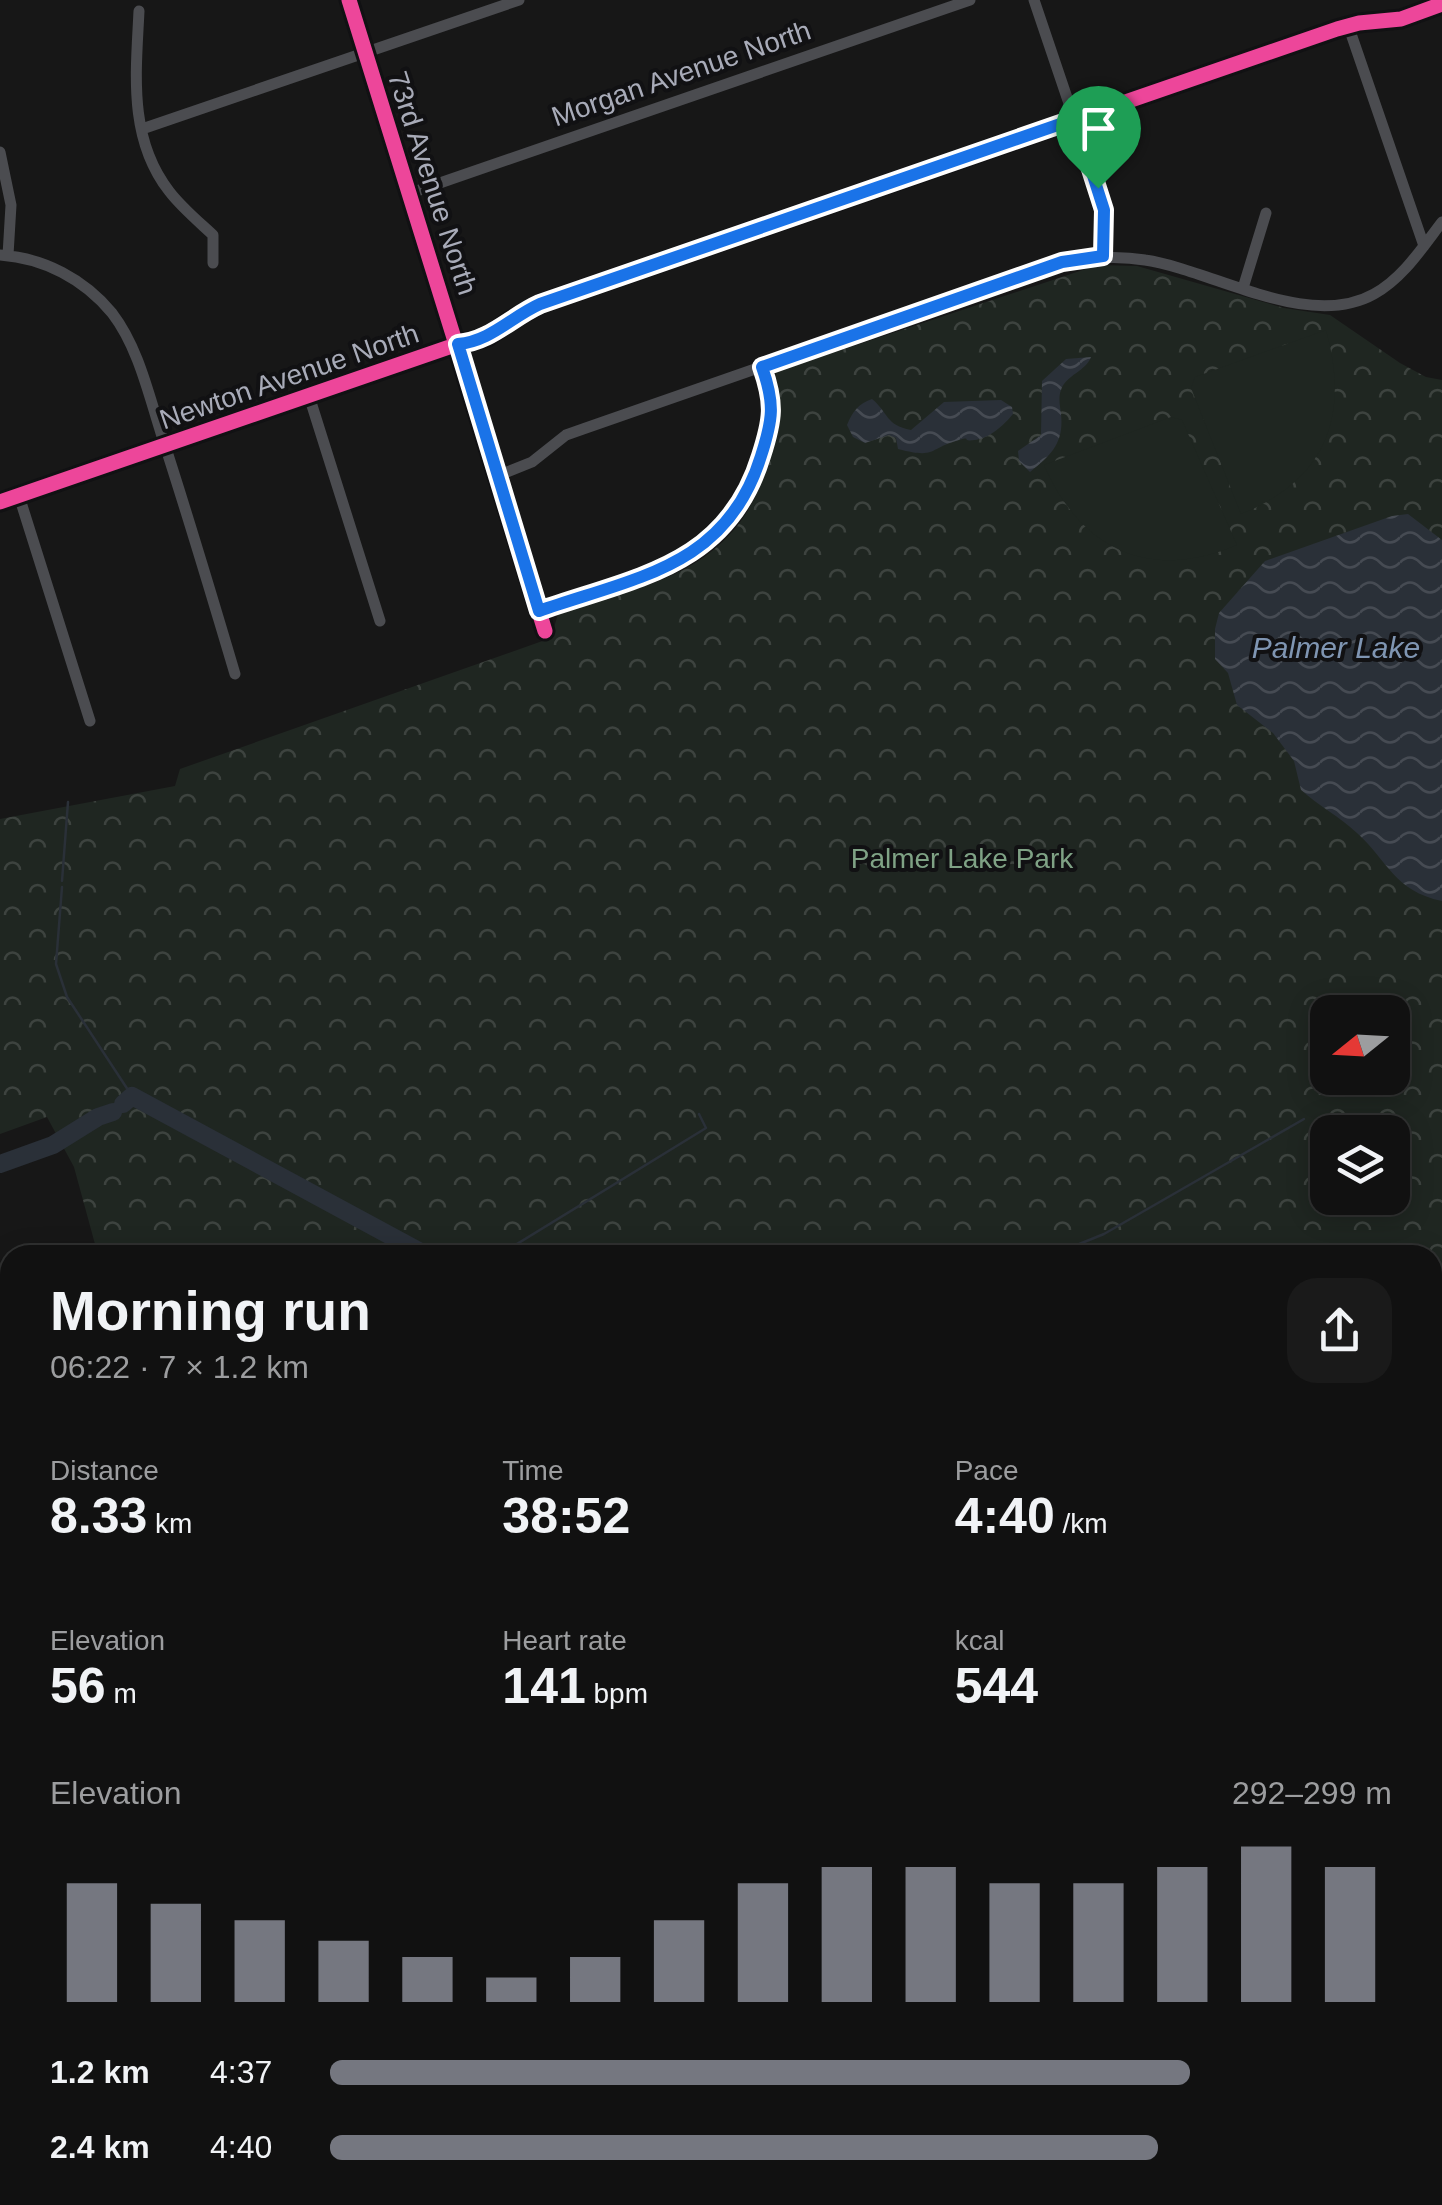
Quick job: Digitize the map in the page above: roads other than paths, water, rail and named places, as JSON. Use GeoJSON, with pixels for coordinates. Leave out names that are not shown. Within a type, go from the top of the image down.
{"type":"FeatureCollection","features":[{"type":"Feature","properties":{"kind":"street","name":"73rd Avenue North"},"geometry":{"type":"LineString","coordinates":[[349,0],[546,632]]}},
{"type":"Feature","properties":{"kind":"street"},"geometry":{"type":"LineString","coordinates":[[142,129],[519,0]]}},
{"type":"Feature","properties":{"kind":"street","name":"Morgan Avenue North"},"geometry":{"type":"LineString","coordinates":[[408,194],[970,0]]}},
{"type":"Feature","properties":{"kind":"street"},"geometry":{"type":"LineString","coordinates":[[1034,0],[1104,210],[1103,256]]}},
{"type":"Feature","properties":{"kind":"street","name":"Newton Avenue North"},"geometry":{"type":"LineString","coordinates":[[0,502],[458,344],[488,338],[540,304],[1075,119],[1348,25],[1400,19],[1442,4]]}},
{"type":"Feature","properties":{"kind":"street"},"geometry":{"type":"LineString","coordinates":[[140,11],[134,84],[142,129],[161,180],[213,235],[213,263]]}},
{"type":"Feature","properties":{"kind":"street"},"geometry":{"type":"LineString","coordinates":[[1348,25],[1424,246]]}},
{"type":"Feature","properties":{"kind":"street"},"geometry":{"type":"LineString","coordinates":[[0,152],[11,205],[4,255],[53,268],[76,280],[113,315],[138,360],[235,674]]}},
{"type":"Feature","properties":{"kind":"street"},"geometry":{"type":"LineString","coordinates":[[1243,288],[1266,212]]}},
{"type":"Feature","properties":{"kind":"street"},"geometry":{"type":"LineString","coordinates":[[497,476],[532,462],[566,435],[1062,262],[1103,256],[1150,260],[1243,288],[1326,306],[1371,296],[1396,278],[1442,222]]}},
{"type":"Feature","properties":{"kind":"street"},"geometry":{"type":"LineString","coordinates":[[539,611],[690,556],[729,522],[755,476],[773,418],[762,367]]}},
{"type":"Feature","properties":{"kind":"street"},"geometry":{"type":"LineString","coordinates":[[310,396],[380,622]]}},
{"type":"Feature","properties":{"kind":"street"},"geometry":{"type":"LineString","coordinates":[[19,496],[90,721]]}},
{"type":"Feature","properties":{"kind":"water"},"geometry":{"type":"Polygon","coordinates":[[[1091,357],[1064,385],[1058,440],[1050,454],[1030,472],[1019,461],[1018,451],[1041,435],[1042,381],[1066,359],[1091,357]]]}},
{"type":"Feature","properties":{"kind":"water"},"geometry":{"type":"Polygon","coordinates":[[[872,399],[892,422],[911,430],[944,402],[1001,400],[1012,407],[1013,414],[985,437],[963,439],[919,453],[898,449],[896,438],[889,435],[865,443],[853,437],[847,425],[849,420],[872,399]]]}},
{"type":"Feature","properties":{"kind":"water","name":"Palmer Lake"},"geometry":{"type":"Polygon","coordinates":[[[1408,514],[1442,540],[1442,901],[1402,882],[1357,833],[1301,790],[1294,761],[1273,733],[1237,705],[1228,673],[1215,659],[1219,613],[1265,561],[1392,516],[1408,514]]]}},
{"type":"Feature","properties":{"kind":"waterway"},"geometry":{"type":"LineString","coordinates":[[62,881],[68,802]]}},
{"type":"Feature","properties":{"kind":"waterway"},"geometry":{"type":"LineString","coordinates":[[62,887],[56,964],[67,997],[132,1096]]}},
{"type":"Feature","properties":{"kind":"waterway"},"geometry":{"type":"LineString","coordinates":[[123,1104],[132,1096],[408,1245]]}},
{"type":"Feature","properties":{"kind":"waterway"},"geometry":{"type":"LineString","coordinates":[[0,1164],[53,1145],[113,1112]]}},
{"type":"Feature","properties":{"kind":"waterway"},"geometry":{"type":"LineString","coordinates":[[515,1245],[706,1128],[699,1114]]}},
{"type":"Feature","properties":{"kind":"waterway"},"geometry":{"type":"LineString","coordinates":[[1077,1245],[1104,1234],[1304,1119]]}},
{"type":"Feature","properties":{"kind":"park label","name":"Palmer Lake Park"},"geometry":{"type":"Point","coordinates":[962,858]}}]}
